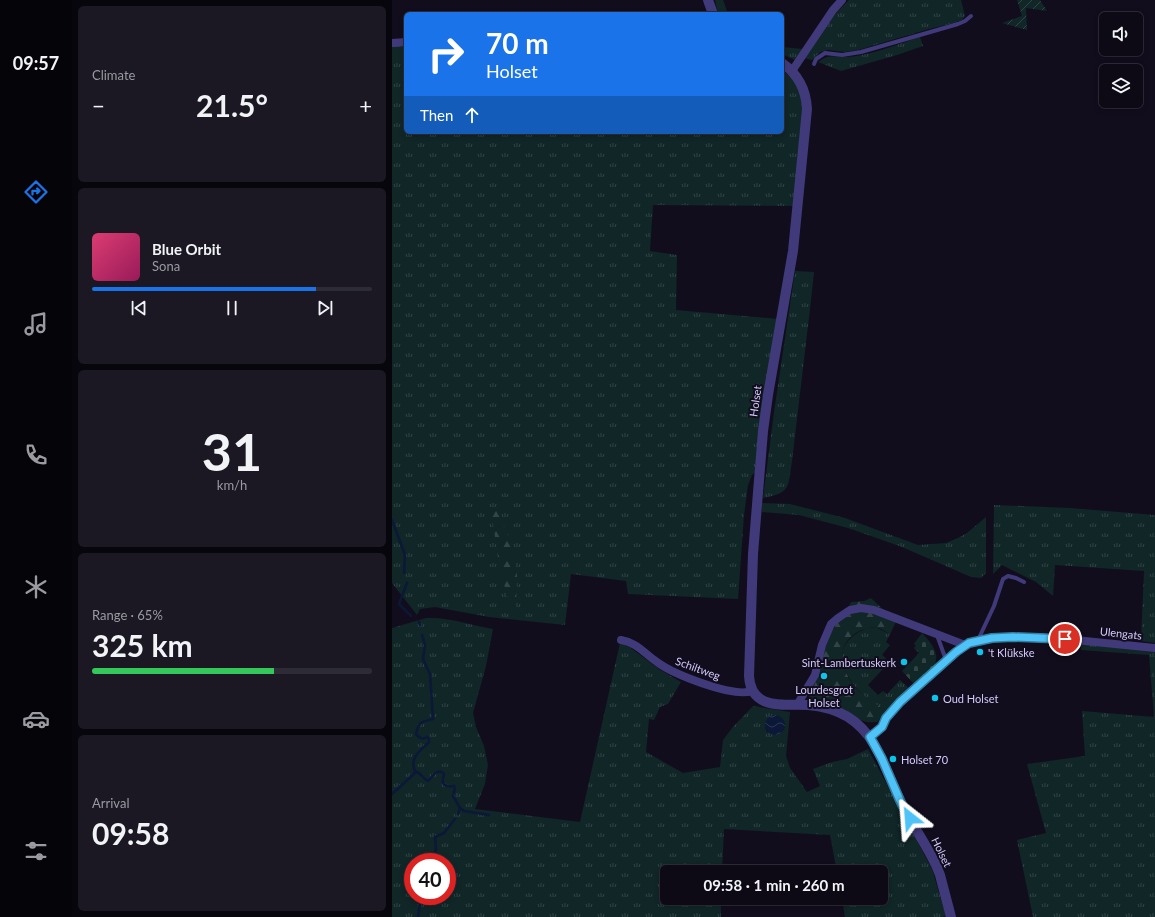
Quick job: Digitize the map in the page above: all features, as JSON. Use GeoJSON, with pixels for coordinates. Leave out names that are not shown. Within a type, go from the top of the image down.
{"type":"FeatureCollection","features":[{"type":"Feature","properties":{"kind":"street"},"geometry":{"type":"LineString","coordinates":[[708,0],[712,12]]}},
{"type":"Feature","properties":{"kind":"street"},"geometry":{"type":"LineString","coordinates":[[784,65],[792,71],[833,10],[842,0]]}},
{"type":"Feature","properties":{"kind":"street"},"geometry":{"type":"LineString","coordinates":[[392,43],[404,42]]}},
{"type":"Feature","properties":{"kind":"street","name":"Holset"},"geometry":{"type":"LineString","coordinates":[[792,71],[802,88],[806,102],[806,128],[793,252],[768,395],[760,470],[751,589],[750,686],[752,691],[760,699],[770,704],[828,708],[840,713],[858,724],[870,737],[882,759],[902,805],[936,865],[951,917]]}},
{"type":"Feature","properties":{"kind":"street"},"geometry":{"type":"LineString","coordinates":[[797,705],[815,674],[822,645],[828,630],[834,621],[843,614],[855,609],[874,610],[965,645],[900,702],[886,718],[882,727],[870,737]]}},
{"type":"Feature","properties":{"kind":"street","name":"Ulengats"},"geometry":{"type":"LineString","coordinates":[[965,645],[978,640],[992,638],[1031,637],[1104,642],[1155,648]]}},
{"type":"Feature","properties":{"kind":"street","name":"Schiltweg"},"geometry":{"type":"LineString","coordinates":[[621,640],[630,641],[657,663],[684,677],[737,692],[752,691]]}},
{"type":"Feature","properties":{"kind":"lane"},"geometry":{"type":"LineString","coordinates":[[814,64],[816,59],[825,53],[842,55],[861,52],[958,24],[971,16]]}},
{"type":"Feature","properties":{"kind":"lane"},"geometry":{"type":"LineString","coordinates":[[978,640],[994,606],[1003,579],[1008,576],[1024,582]]}},
{"type":"Feature","properties":{"kind":"lane"},"geometry":{"type":"LineString","coordinates":[[936,634],[946,661]]}},
{"type":"Feature","properties":{"kind":"green space"},"geometry":{"type":"Polygon","coordinates":[[[715,0],[723,0],[727,12],[718,12],[715,0]]]}},
{"type":"Feature","properties":{"kind":"green space"},"geometry":{"type":"Polygon","coordinates":[[[849,0],[961,0],[965,16],[962,20],[954,23],[858,50],[845,52],[828,50],[820,52],[812,60],[804,58],[831,18],[849,0]]]}},
{"type":"Feature","properties":{"kind":"green space"},"geometry":{"type":"Polygon","coordinates":[[[1017,0],[1040,0],[1047,11],[1026,8],[1027,30],[1002,23],[1022,16],[1017,0]]]}},
{"type":"Feature","properties":{"kind":"green space"},"geometry":{"type":"Polygon","coordinates":[[[920,37],[923,46],[841,71],[818,62],[822,59],[833,56],[844,57],[872,53],[920,37]]]}},
{"type":"Feature","properties":{"kind":"green space"},"geometry":{"type":"Polygon","coordinates":[[[404,42],[404,134],[784,134],[784,72],[790,76],[806,94],[796,206],[653,205],[650,251],[677,255],[676,310],[778,319],[759,469],[752,475],[748,485],[744,515],[738,599],[628,594],[626,581],[571,574],[565,625],[489,617],[435,607],[420,609],[417,615],[392,583],[392,43],[404,42]]]}},
{"type":"Feature","properties":{"kind":"green space"},"geometry":{"type":"Polygon","coordinates":[[[784,47],[803,49],[795,60],[784,55],[784,47]]]}},
{"type":"Feature","properties":{"kind":"green space"},"geometry":{"type":"Polygon","coordinates":[[[795,271],[814,272],[791,470],[788,483],[783,491],[779,494],[763,498],[774,412],[795,271]]]}},
{"type":"Feature","properties":{"kind":"green space"},"geometry":{"type":"Polygon","coordinates":[[[762,503],[790,504],[845,518],[918,545],[946,543],[967,533],[986,517],[986,573],[981,578],[971,577],[902,547],[848,528],[799,515],[762,512],[762,503]]]}},
{"type":"Feature","properties":{"kind":"green space"},"geometry":{"type":"Polygon","coordinates":[[[994,505],[1070,508],[1155,515],[1155,643],[1141,641],[1144,571],[1055,565],[1053,596],[1036,582],[1002,565],[993,574],[994,505]]]}},
{"type":"Feature","properties":{"kind":"green space"},"geometry":{"type":"Polygon","coordinates":[[[491,509],[498,511],[511,543],[517,574],[516,612],[507,596],[499,565],[491,509]]]}},
{"type":"Feature","properties":{"kind":"green space"},"geometry":{"type":"Polygon","coordinates":[[[871,598],[896,622],[890,634],[878,628],[865,629],[855,633],[847,641],[842,655],[845,669],[853,685],[863,695],[887,711],[877,722],[862,721],[838,707],[808,700],[821,669],[824,651],[830,634],[837,623],[844,617],[851,602],[864,601],[871,598]]]}},
{"type":"Feature","properties":{"kind":"green space"},"geometry":{"type":"Polygon","coordinates":[[[426,618],[452,620],[493,629],[486,666],[473,713],[476,727],[484,746],[488,765],[485,784],[475,809],[580,822],[620,643],[624,643],[659,669],[681,682],[668,704],[660,707],[654,720],[649,719],[646,752],[683,773],[720,767],[723,740],[753,706],[790,712],[786,756],[790,768],[807,792],[820,786],[813,769],[832,762],[847,759],[868,749],[932,869],[946,916],[845,917],[843,905],[888,905],[888,865],[836,865],[830,835],[724,829],[722,865],[660,865],[660,905],[721,905],[721,917],[392,917],[392,628],[426,618]],[[785,723],[765,727],[767,732],[784,730],[785,723]]]}},
{"type":"Feature","properties":{"kind":"green space"},"geometry":{"type":"Polygon","coordinates":[[[866,628],[877,628],[890,634],[886,642],[890,645],[882,655],[886,658],[883,662],[883,669],[868,685],[878,695],[883,691],[887,694],[900,680],[910,689],[887,711],[871,702],[861,693],[850,679],[843,664],[842,656],[848,641],[854,635],[866,628]]]}},
{"type":"Feature","properties":{"kind":"green space"},"geometry":{"type":"Polygon","coordinates":[[[922,633],[933,647],[936,660],[932,669],[915,685],[902,671],[919,653],[914,648],[916,646],[914,644],[922,633]]]}},
{"type":"Feature","properties":{"kind":"green space"},"geometry":{"type":"Polygon","coordinates":[[[1081,643],[1155,648],[1155,917],[1033,917],[1017,840],[1046,833],[1027,764],[1085,756],[1082,711],[1154,717],[1149,655],[1081,650],[1081,643]]]}},
{"type":"Feature","properties":{"kind":"water"},"geometry":{"type":"Polygon","coordinates":[[[775,715],[782,718],[785,725],[782,732],[775,735],[768,732],[765,725],[768,718],[775,715]]]}},
{"type":"Feature","properties":{"kind":"waterway"},"geometry":{"type":"LineString","coordinates":[[392,520],[405,555],[404,573]]}},
{"type":"Feature","properties":{"kind":"waterway"},"geometry":{"type":"LineString","coordinates":[[407,583],[399,604],[411,616]]}},
{"type":"Feature","properties":{"kind":"waterway"},"geometry":{"type":"LineString","coordinates":[[422,635],[425,645],[423,659],[430,674],[433,719],[421,723],[418,727],[416,734],[421,738],[427,737],[429,742],[416,755],[413,762],[415,771],[428,781],[437,772],[442,772],[444,774],[444,784],[447,786],[454,786],[455,788],[453,796],[460,808],[458,814]]}},
{"type":"Feature","properties":{"kind":"waterway"},"geometry":{"type":"LineString","coordinates":[[392,794],[416,772]]}},
{"type":"Feature","properties":{"kind":"waterway"},"geometry":{"type":"LineString","coordinates":[[460,808],[464,811],[489,815]]}},
{"type":"Feature","properties":{"kind":"waterway"},"geometry":{"type":"LineString","coordinates":[[435,853],[435,837],[444,833],[455,819]]}},
{"type":"Feature","properties":{"kind":"waterway"},"geometry":{"type":"LineString","coordinates":[[418,917],[420,905]]}},
{"type":"Feature","properties":{"kind":"place","name":"'t Klükske"},"geometry":{"type":"Point","coordinates":[980,652]}},
{"type":"Feature","properties":{"kind":"place","name":"Sint-Lambertuskerk"},"geometry":{"type":"Point","coordinates":[904,662]}},
{"type":"Feature","properties":{"kind":"place","name":"Lourdesgrot Holset"},"geometry":{"type":"Point","coordinates":[824,676]}},
{"type":"Feature","properties":{"kind":"place","name":"Oud Holset"},"geometry":{"type":"Point","coordinates":[935,698]}},
{"type":"Feature","properties":{"kind":"place","name":"Holset 70"},"geometry":{"type":"Point","coordinates":[893,759]}},
{"type":"Feature","properties":{"kind":"route"},"geometry":{"type":"LineString","coordinates":[[910,818],[902,805],[882,759],[870,737],[882,727],[891,711],[956,652],[969,643],[982,639],[1013,637],[1065,639]]}}]}
